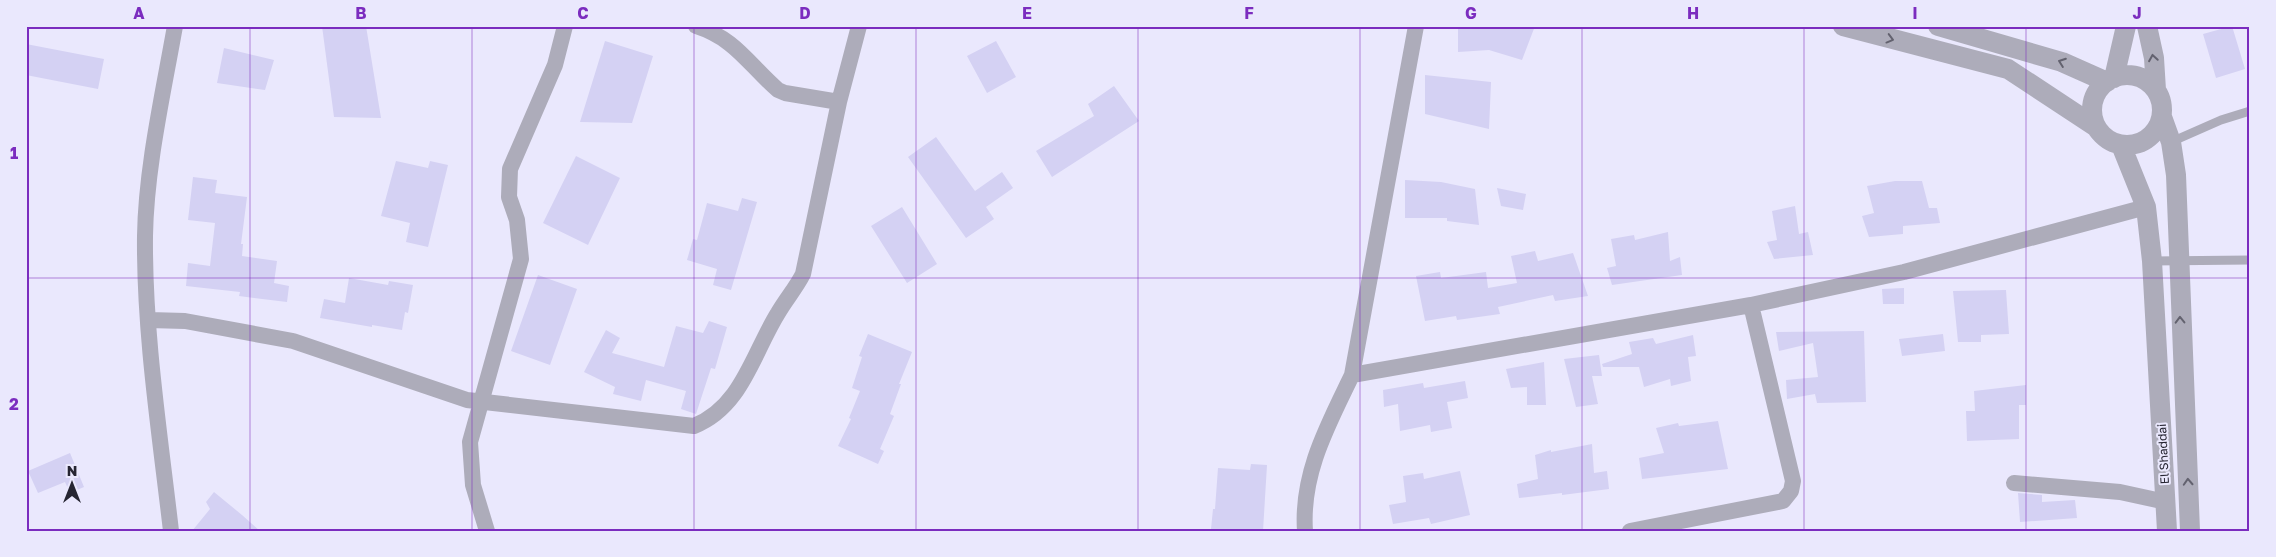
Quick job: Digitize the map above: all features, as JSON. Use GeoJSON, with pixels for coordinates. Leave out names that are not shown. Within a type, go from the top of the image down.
{"type":"FeatureCollection","features":[{"type":"Feature","properties":{"kind":"street"},"geometry":{"type":"LineString","coordinates":[[171,531],[149,320],[145,234],[155,138],[175,26]]}},
{"type":"Feature","properties":{"kind":"street"},"geometry":{"type":"LineString","coordinates":[[487,531],[473,485],[470,466],[470,442],[521,259],[522,245],[517,220],[509,197],[510,169],[555,65],[565,26]]}},
{"type":"Feature","properties":{"kind":"street"},"geometry":{"type":"LineString","coordinates":[[696,26],[712,31],[732,43],[778,90],[785,93],[839,102]]}},
{"type":"Feature","properties":{"kind":"street"},"geometry":{"type":"LineString","coordinates":[[149,320],[185,321],[293,341],[467,400],[694,426],[708,420],[738,390],[778,312],[792,294],[803,274],[839,102],[859,26]]}},
{"type":"Feature","properties":{"kind":"street"},"geometry":{"type":"LineString","coordinates":[[1305,531],[1304,512],[1307,483],[1314,455],[1352,375],[1416,26]]}},
{"type":"Feature","properties":{"kind":"street"},"geometry":{"type":"LineString","coordinates":[[1843,26],[2008,69],[2096,127],[2107,138],[2122,145],[2143,142],[2158,127],[2162,117],[2163,108],[2156,90],[2154,58],[2147,26]]}},
{"type":"Feature","properties":{"kind":"street"},"geometry":{"type":"LineString","coordinates":[[1938,26],[2062,62],[2110,80],[2125,75],[2137,77],[2148,82],[2156,90]]}},
{"type":"Feature","properties":{"kind":"street"},"geometry":{"type":"LineString","coordinates":[[2096,127],[2092,112],[2094,97],[2110,80],[2126,26]]}},
{"type":"Feature","properties":{"kind":"street"},"geometry":{"type":"LineString","coordinates":[[2162,117],[2171,142],[2176,176],[2190,531]]}},
{"type":"Feature","properties":{"kind":"street","name":"El Shaddai"},"geometry":{"type":"LineString","coordinates":[[2122,145],[2146,207],[2152,261],[2167,531]]}},
{"type":"Feature","properties":{"kind":"street"},"geometry":{"type":"LineString","coordinates":[[1352,375],[1751,305],[1904,272],[2146,207]]}},
{"type":"Feature","properties":{"kind":"street"},"geometry":{"type":"LineString","coordinates":[[1630,531],[1783,501],[1791,492],[1793,481],[1751,305]]}},
{"type":"Feature","properties":{"kind":"street"},"geometry":{"type":"LineString","coordinates":[[2014,483],[2120,492],[2166,502]]}},
{"type":"Feature","properties":{"kind":"lane"},"geometry":{"type":"LineString","coordinates":[[2171,142],[2221,120],[2250,111]]}},
{"type":"Feature","properties":{"kind":"lane"},"geometry":{"type":"LineString","coordinates":[[2152,261],[2250,260]]}},
{"type":"Feature","properties":{"kind":"building"},"geometry":{"type":"Polygon","coordinates":[[[322,26],[366,26],[381,118],[334,117],[322,26]]]}},
{"type":"Feature","properties":{"kind":"building"},"geometry":{"type":"Polygon","coordinates":[[[1458,26],[1535,26],[1522,60],[1489,50],[1458,52],[1458,26]]]}},
{"type":"Feature","properties":{"kind":"building"},"geometry":{"type":"Polygon","coordinates":[[[2232,26],[2245,69],[2216,78],[2203,34],[2232,26]]]}},
{"type":"Feature","properties":{"kind":"building"},"geometry":{"type":"Polygon","coordinates":[[[605,41],[653,56],[632,123],[580,122],[605,41]]]}},
{"type":"Feature","properties":{"kind":"building"},"geometry":{"type":"Polygon","coordinates":[[[996,41],[1016,77],[987,93],[967,56],[996,41]]]}},
{"type":"Feature","properties":{"kind":"building"},"geometry":{"type":"Polygon","coordinates":[[[26,44],[104,59],[98,89],[26,75],[26,44]]]}},
{"type":"Feature","properties":{"kind":"building"},"geometry":{"type":"Polygon","coordinates":[[[224,48],[274,60],[265,90],[217,83],[224,48]]]}},
{"type":"Feature","properties":{"kind":"building"},"geometry":{"type":"Polygon","coordinates":[[[1425,75],[1491,82],[1489,129],[1425,114],[1425,75]]]}},
{"type":"Feature","properties":{"kind":"building"},"geometry":{"type":"Polygon","coordinates":[[[1114,86],[1139,121],[1052,177],[1036,151],[1094,116],[1088,104],[1114,86]]]}},
{"type":"Feature","properties":{"kind":"building"},"geometry":{"type":"Polygon","coordinates":[[[936,137],[975,191],[1002,172],[1013,188],[986,207],[994,219],[966,238],[908,157],[936,137]]]}},
{"type":"Feature","properties":{"kind":"building"},"geometry":{"type":"Polygon","coordinates":[[[576,156],[620,178],[588,245],[543,223],[576,156]]]}},
{"type":"Feature","properties":{"kind":"building"},"geometry":{"type":"Polygon","coordinates":[[[396,161],[428,168],[430,161],[448,165],[428,247],[406,242],[410,223],[381,216],[396,161]]]}},
{"type":"Feature","properties":{"kind":"building"},"geometry":{"type":"Polygon","coordinates":[[[193,177],[217,180],[215,193],[247,197],[241,244],[243,244],[242,256],[277,261],[274,283],[289,286],[287,302],[239,296],[240,292],[186,286],[188,263],[210,266],[215,223],[188,220],[193,177]]]}},
{"type":"Feature","properties":{"kind":"building"},"geometry":{"type":"Polygon","coordinates":[[[1405,180],[1441,182],[1475,189],[1479,225],[1447,221],[1447,218],[1405,218],[1405,180]]]}},
{"type":"Feature","properties":{"kind":"building"},"geometry":{"type":"Polygon","coordinates":[[[1895,181],[1922,181],[1929,208],[1937,208],[1940,223],[1903,226],[1903,234],[1869,237],[1862,216],[1874,213],[1867,186],[1895,181]]]}},
{"type":"Feature","properties":{"kind":"building"},"geometry":{"type":"Polygon","coordinates":[[[1497,188],[1526,194],[1523,210],[1501,206],[1497,188]]]}},
{"type":"Feature","properties":{"kind":"building"},"geometry":{"type":"Polygon","coordinates":[[[742,198],[757,202],[731,290],[713,285],[717,269],[687,260],[693,239],[697,240],[707,203],[738,211],[742,198]]]}},
{"type":"Feature","properties":{"kind":"building"},"geometry":{"type":"Polygon","coordinates":[[[1795,206],[1799,234],[1808,232],[1813,255],[1774,259],[1767,242],[1777,240],[1772,211],[1795,206]]]}},
{"type":"Feature","properties":{"kind":"building"},"geometry":{"type":"Polygon","coordinates":[[[902,207],[937,264],[907,283],[871,226],[902,207]]]}},
{"type":"Feature","properties":{"kind":"building"},"geometry":{"type":"Polygon","coordinates":[[[1668,232],[1670,261],[1680,257],[1682,275],[1612,285],[1607,268],[1616,266],[1611,239],[1634,235],[1635,240],[1668,232]]]}},
{"type":"Feature","properties":{"kind":"building"},"geometry":{"type":"Polygon","coordinates":[[[1535,251],[1538,261],[1573,253],[1588,296],[1555,301],[1553,295],[1498,307],[1500,314],[1457,320],[1456,316],[1425,321],[1416,276],[1440,272],[1441,278],[1486,272],[1488,288],[1517,283],[1511,256],[1535,251]]]}},
{"type":"Feature","properties":{"kind":"building"},"geometry":{"type":"Polygon","coordinates":[[[538,275],[577,289],[550,365],[511,351],[538,275]]]}},
{"type":"Feature","properties":{"kind":"building"},"geometry":{"type":"Polygon","coordinates":[[[349,278],[388,285],[389,281],[413,285],[408,313],[405,312],[402,330],[320,318],[324,299],[345,303],[349,278]]]}},
{"type":"Feature","properties":{"kind":"building"},"geometry":{"type":"Polygon","coordinates":[[[1904,288],[1904,304],[1883,304],[1882,289],[1904,288]]]}},
{"type":"Feature","properties":{"kind":"building"},"geometry":{"type":"Polygon","coordinates":[[[2006,290],[2009,334],[1981,335],[1981,342],[1958,342],[1953,291],[2006,290]]]}},
{"type":"Feature","properties":{"kind":"building"},"geometry":{"type":"Polygon","coordinates":[[[709,321],[727,327],[715,369],[711,368],[696,414],[681,409],[686,391],[646,380],[641,401],[613,394],[615,387],[584,372],[606,330],[620,338],[612,353],[664,367],[676,326],[703,333],[709,321]]]}},
{"type":"Feature","properties":{"kind":"building"},"geometry":{"type":"Polygon","coordinates":[[[1864,331],[1866,402],[1817,403],[1815,394],[1787,399],[1786,380],[1818,377],[1813,343],[1779,351],[1776,332],[1864,331]]]}},
{"type":"Feature","properties":{"kind":"building"},"geometry":{"type":"Polygon","coordinates":[[[868,334],[912,352],[899,384],[901,384],[890,414],[894,416],[880,449],[884,451],[878,464],[838,446],[851,419],[849,418],[860,391],[852,388],[862,357],[859,356],[868,334]]]}},
{"type":"Feature","properties":{"kind":"building"},"geometry":{"type":"Polygon","coordinates":[[[1943,334],[1945,351],[1902,356],[1899,339],[1943,334]]]}},
{"type":"Feature","properties":{"kind":"building"},"geometry":{"type":"Polygon","coordinates":[[[1693,335],[1696,356],[1688,357],[1691,381],[1671,386],[1670,379],[1644,387],[1639,367],[1603,367],[1602,364],[1632,354],[1629,342],[1653,338],[1656,344],[1693,335]]]}},
{"type":"Feature","properties":{"kind":"building"},"geometry":{"type":"Polygon","coordinates":[[[1599,355],[1602,376],[1592,376],[1598,404],[1576,407],[1564,359],[1599,355]]]}},
{"type":"Feature","properties":{"kind":"building"},"geometry":{"type":"Polygon","coordinates":[[[1544,362],[1546,405],[1527,405],[1527,387],[1511,388],[1506,369],[1544,362]]]}},
{"type":"Feature","properties":{"kind":"building"},"geometry":{"type":"Polygon","coordinates":[[[1465,381],[1468,398],[1447,402],[1452,428],[1431,432],[1430,425],[1400,431],[1398,404],[1384,407],[1383,390],[1423,383],[1424,388],[1465,381]]]}},
{"type":"Feature","properties":{"kind":"building"},"geometry":{"type":"Polygon","coordinates":[[[2026,385],[2026,405],[2019,405],[2019,439],[1967,441],[1966,411],[1975,411],[1974,391],[2026,385]]]}},
{"type":"Feature","properties":{"kind":"building"},"geometry":{"type":"Polygon","coordinates":[[[1718,421],[1728,469],[1642,479],[1639,458],[1664,453],[1656,428],[1678,423],[1679,426],[1718,421]]]}},
{"type":"Feature","properties":{"kind":"building"},"geometry":{"type":"Polygon","coordinates":[[[1592,444],[1594,473],[1607,471],[1609,489],[1519,498],[1517,484],[1538,479],[1535,455],[1551,450],[1551,452],[1592,444]]]}},
{"type":"Feature","properties":{"kind":"building"},"geometry":{"type":"Polygon","coordinates":[[[70,453],[84,487],[70,493],[65,482],[38,493],[28,471],[70,453]]]}},
{"type":"Feature","properties":{"kind":"building"},"geometry":{"type":"Polygon","coordinates":[[[1251,464],[1267,465],[1263,531],[1211,529],[1213,509],[1215,509],[1218,468],[1250,470],[1251,464]]]}},
{"type":"Feature","properties":{"kind":"building"},"geometry":{"type":"Polygon","coordinates":[[[1460,471],[1470,515],[1431,524],[1429,518],[1393,524],[1389,505],[1406,502],[1403,476],[1423,473],[1424,479],[1460,471]]]}},
{"type":"Feature","properties":{"kind":"building"},"geometry":{"type":"Polygon","coordinates":[[[214,492],[260,531],[192,531],[210,509],[206,502],[214,492]]]}},
{"type":"Feature","properties":{"kind":"building"},"geometry":{"type":"Polygon","coordinates":[[[2018,493],[2042,495],[2042,502],[2075,500],[2077,518],[2020,522],[2018,493]]]}}]}
